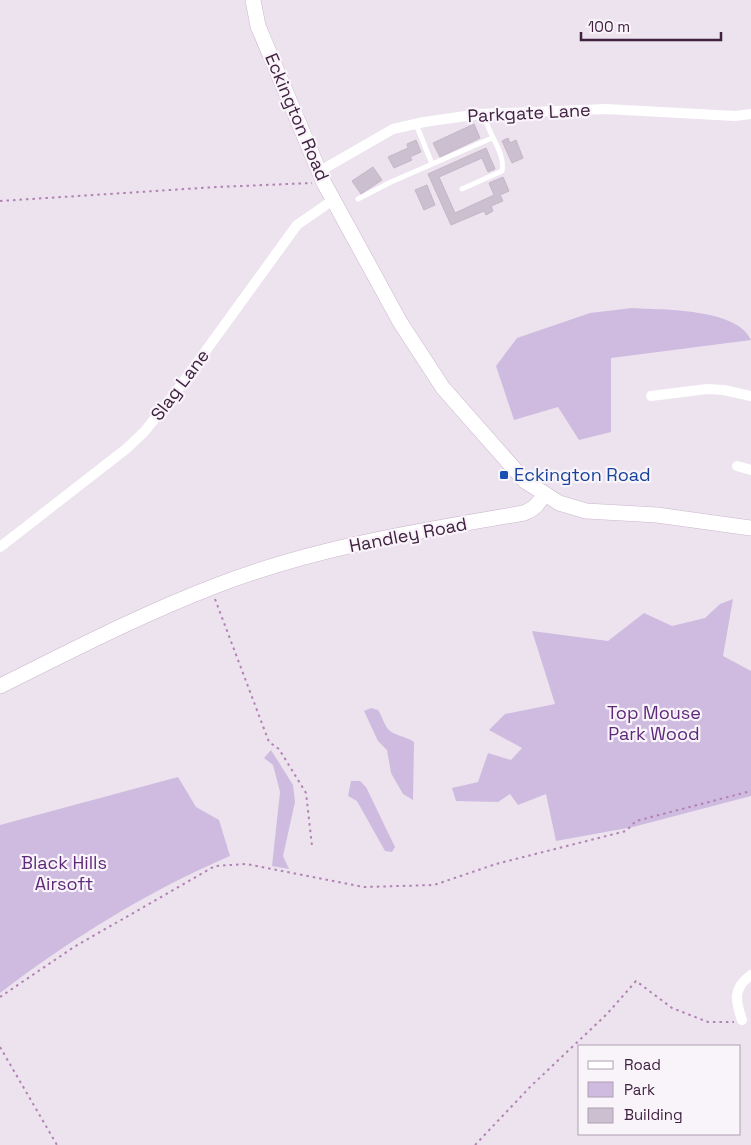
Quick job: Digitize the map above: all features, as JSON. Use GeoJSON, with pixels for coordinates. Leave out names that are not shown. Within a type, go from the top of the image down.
{"type":"FeatureCollection","features":[{"type":"Feature","properties":{"kind":"main road","name":"Eckington Road"},"geometry":{"type":"LineString","coordinates":[[253,0],[258,26],[322,177],[400,322],[443,388],[525,481],[544,494]]}},
{"type":"Feature","properties":{"kind":"main road"},"geometry":{"type":"LineString","coordinates":[[544,494],[559,503],[586,510],[657,515],[751,528]]}},
{"type":"Feature","properties":{"kind":"main road","name":"Handley Road"},"geometry":{"type":"LineString","coordinates":[[0,686],[71,651],[211,587],[275,566],[369,541],[524,513],[533,509],[540,502],[544,494]]}},
{"type":"Feature","properties":{"kind":"street","name":"Parkgate Lane"},"geometry":{"type":"LineString","coordinates":[[322,177],[393,129],[484,114],[606,110],[735,116],[751,114]]}},
{"type":"Feature","properties":{"kind":"street","name":"Slag Lane"},"geometry":{"type":"LineString","coordinates":[[0,547],[126,449],[144,432],[170,400],[297,225],[333,200]]}},
{"type":"Feature","properties":{"kind":"street"},"geometry":{"type":"LineString","coordinates":[[651,396],[706,389],[724,390],[751,396]]}},
{"type":"Feature","properties":{"kind":"street"},"geometry":{"type":"LineString","coordinates":[[737,466],[751,470]]}},
{"type":"Feature","properties":{"kind":"street"},"geometry":{"type":"LineString","coordinates":[[742,1020],[736,996],[741,982],[751,975]]}},
{"type":"Feature","properties":{"kind":"lane"},"geometry":{"type":"LineString","coordinates":[[462,190],[502,171],[501,158],[484,114]]}},
{"type":"Feature","properties":{"kind":"lane"},"geometry":{"type":"LineString","coordinates":[[416,124],[432,164]]}},
{"type":"Feature","properties":{"kind":"lane"},"geometry":{"type":"LineString","coordinates":[[358,199],[391,182],[492,138]]}},
{"type":"Feature","properties":{"kind":"path"},"geometry":{"type":"LineString","coordinates":[[0,201],[322,177]]}},
{"type":"Feature","properties":{"kind":"path"},"geometry":{"type":"LineString","coordinates":[[211,587],[269,742],[279,748],[306,793],[312,846]]}},
{"type":"Feature","properties":{"kind":"path"},"geometry":{"type":"LineString","coordinates":[[0,997],[74,947],[215,866],[246,864],[364,888],[434,885],[496,864],[626,831],[636,821],[751,791]]}},
{"type":"Feature","properties":{"kind":"path"},"geometry":{"type":"LineString","coordinates":[[475,1145],[531,1086],[607,1014],[636,981],[672,1008],[708,1022],[729,1023],[742,1020]]}},
{"type":"Feature","properties":{"kind":"path"},"geometry":{"type":"LineString","coordinates":[[0,1047],[57,1145]]}},
{"type":"Feature","properties":{"kind":"green space"},"geometry":{"type":"Polygon","coordinates":[[[632,308],[679,311],[715,316],[731,322],[743,330],[751,340],[611,358],[611,432],[579,440],[558,407],[514,420],[496,366],[517,338],[590,313],[632,308]]]}},
{"type":"Feature","properties":{"kind":"green space","name":"Top Mouse Park Wood"},"geometry":{"type":"Polygon","coordinates":[[[733,599],[723,656],[751,671],[751,796],[633,827],[556,841],[546,794],[518,805],[510,794],[498,802],[456,801],[452,788],[478,782],[488,753],[511,760],[522,748],[489,730],[505,714],[555,704],[532,631],[608,641],[644,613],[672,626],[705,618],[720,604],[733,599]]]}},
{"type":"Feature","properties":{"kind":"green space"},"geometry":{"type":"Polygon","coordinates":[[[371,708],[378,710],[391,731],[414,742],[413,800],[403,794],[391,773],[387,750],[378,741],[364,711],[371,708]]]}},
{"type":"Feature","properties":{"kind":"green space"},"geometry":{"type":"Polygon","coordinates":[[[271,750],[293,785],[295,802],[283,856],[289,869],[272,866],[280,792],[273,765],[264,758],[271,750]]]}},
{"type":"Feature","properties":{"kind":"green space","name":"Black Hills Airsoft"},"geometry":{"type":"Polygon","coordinates":[[[178,777],[196,807],[219,820],[230,856],[169,885],[111,917],[54,954],[0,993],[0,825],[178,777]]]}},
{"type":"Feature","properties":{"kind":"green space"},"geometry":{"type":"Polygon","coordinates":[[[351,781],[360,781],[366,787],[395,847],[392,852],[385,851],[357,801],[348,796],[351,781]]]}},
{"type":"Feature","properties":{"kind":"building"},"geometry":{"type":"Polygon","coordinates":[[[474,124],[480,138],[440,157],[433,143],[474,124]]]}},
{"type":"Feature","properties":{"kind":"building"},"geometry":{"type":"Polygon","coordinates":[[[508,138],[510,143],[516,140],[523,158],[512,163],[502,141],[508,138]]]}},
{"type":"Feature","properties":{"kind":"building"},"geometry":{"type":"Polygon","coordinates":[[[416,140],[421,152],[410,157],[412,160],[394,168],[388,157],[408,148],[407,144],[416,140]]]}},
{"type":"Feature","properties":{"kind":"building"},"geometry":{"type":"Polygon","coordinates":[[[486,148],[495,169],[488,172],[482,158],[439,177],[455,213],[494,195],[489,183],[503,177],[509,191],[500,195],[503,201],[491,206],[493,211],[486,215],[484,211],[451,225],[428,174],[486,148]]]}},
{"type":"Feature","properties":{"kind":"building"},"geometry":{"type":"Polygon","coordinates":[[[373,167],[382,180],[361,194],[352,181],[373,167]]]}},
{"type":"Feature","properties":{"kind":"building"},"geometry":{"type":"Polygon","coordinates":[[[427,185],[435,205],[424,210],[415,190],[427,185]]]}},
{"type":"Feature","properties":{"kind":"place","name":"Eckington Road"},"geometry":{"type":"Point","coordinates":[504,475]}}]}
